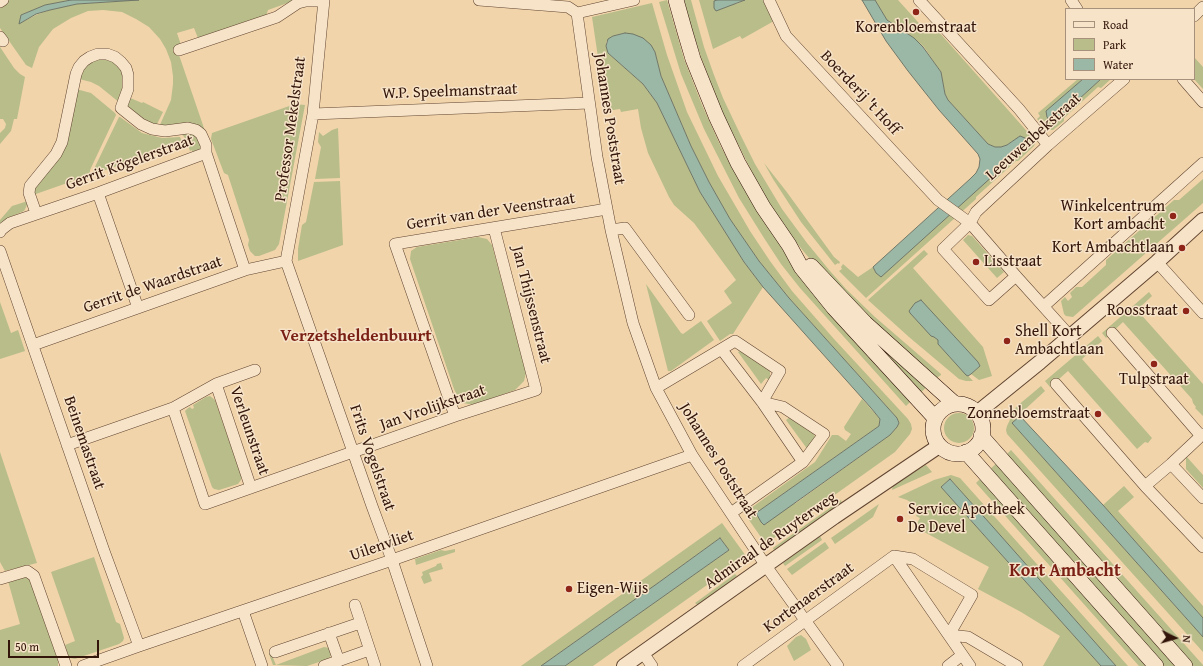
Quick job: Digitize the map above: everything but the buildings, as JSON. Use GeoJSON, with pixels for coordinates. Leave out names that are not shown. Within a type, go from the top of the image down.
{"type":"FeatureCollection","features":[{"type":"Feature","properties":{"kind":"main road"},"geometry":{"type":"LineString","coordinates":[[676,0],[703,85],[726,138],[752,188],[771,220],[789,245],[801,267],[834,308],[935,418]]}},
{"type":"Feature","properties":{"kind":"main road"},"geometry":{"type":"LineString","coordinates":[[789,245],[865,323],[954,404]]}},
{"type":"Feature","properties":{"kind":"main road"},"geometry":{"type":"LineString","coordinates":[[963,404],[971,408],[977,414],[981,420],[982,436],[973,448],[959,454],[952,453],[940,446],[934,437],[932,427],[935,418],[940,411],[947,406],[963,404]]}},
{"type":"Feature","properties":{"kind":"main road"},"geometry":{"type":"LineString","coordinates":[[982,436],[1185,666]]}},
{"type":"Feature","properties":{"kind":"main road"},"geometry":{"type":"LineString","coordinates":[[966,452],[1156,666]]}},
{"type":"Feature","properties":{"kind":"street","name":"Professor Mekelstraat"},"geometry":{"type":"LineString","coordinates":[[179,50],[277,17],[298,3],[323,0],[313,114],[286,260]]}},
{"type":"Feature","properties":{"kind":"street"},"geometry":{"type":"LineString","coordinates":[[479,0],[568,7],[576,12],[634,0]]}},
{"type":"Feature","properties":{"kind":"street","name":"Boerderij 't Hoff"},"geometry":{"type":"LineString","coordinates":[[770,0],[786,36],[938,200],[970,224]]}},
{"type":"Feature","properties":{"kind":"street"},"geometry":{"type":"LineString","coordinates":[[920,0],[1019,109],[1048,145]]}},
{"type":"Feature","properties":{"kind":"street"},"geometry":{"type":"LineString","coordinates":[[1195,15],[1203,7]]}},
{"type":"Feature","properties":{"kind":"street","name":"Johannes Poststraat"},"geometry":{"type":"LineString","coordinates":[[576,12],[589,103],[611,230],[633,323],[656,388],[692,455],[766,566],[838,666]]}},
{"type":"Feature","properties":{"kind":"street","name":"Gerrit Kögelerstraat"},"geometry":{"type":"LineString","coordinates":[[0,231],[10,223],[98,193],[206,153],[204,139],[196,130],[188,128],[165,131],[152,129],[141,124],[121,108],[129,83],[126,68],[115,57],[107,54],[98,54],[90,57],[79,67],[76,74],[62,142],[56,154],[30,186],[29,193],[36,214]]}},
{"type":"Feature","properties":{"kind":"street","name":"Leeuwenbekstraat"},"geometry":{"type":"LineString","coordinates":[[970,224],[976,212],[1048,145],[1123,80]]}},
{"type":"Feature","properties":{"kind":"street"},"geometry":{"type":"LineString","coordinates":[[1184,80],[1203,102]]}},
{"type":"Feature","properties":{"kind":"street","name":"W.P. Speelmanstraat"},"geometry":{"type":"LineString","coordinates":[[313,114],[589,103]]}},
{"type":"Feature","properties":{"kind":"street"},"geometry":{"type":"LineString","coordinates":[[206,153],[245,270]]}},
{"type":"Feature","properties":{"kind":"street"},"geometry":{"type":"LineString","coordinates":[[1044,306],[1203,163]]}},
{"type":"Feature","properties":{"kind":"street"},"geometry":{"type":"LineString","coordinates":[[98,193],[138,308]]}},
{"type":"Feature","properties":{"kind":"street","name":"Gerrit van der Veenstraat"},"geometry":{"type":"LineString","coordinates":[[454,416],[395,244],[607,209]]}},
{"type":"Feature","properties":{"kind":"street"},"geometry":{"type":"LineString","coordinates":[[977,414],[1157,262],[1203,220]]}},
{"type":"Feature","properties":{"kind":"street"},"geometry":{"type":"LineString","coordinates":[[1016,276],[990,300],[943,249],[970,224],[1070,336]]}},
{"type":"Feature","properties":{"kind":"street","name":"Jan Thijssenstraat"},"geometry":{"type":"LineString","coordinates":[[494,228],[536,390]]}},
{"type":"Feature","properties":{"kind":"street"},"geometry":{"type":"LineString","coordinates":[[611,230],[625,228],[689,315]]}},
{"type":"Feature","properties":{"kind":"street","name":"Beinemastraat"},"geometry":{"type":"LineString","coordinates":[[0,251],[138,646]]}},
{"type":"Feature","properties":{"kind":"street","name":"Gerrit de Waardstraat"},"geometry":{"type":"LineString","coordinates":[[33,345],[245,270],[286,260]]}},
{"type":"Feature","properties":{"kind":"street","name":"Frits Vogelstraat"},"geometry":{"type":"LineString","coordinates":[[286,260],[392,560],[427,666]]}},
{"type":"Feature","properties":{"kind":"street"},"geometry":{"type":"LineString","coordinates":[[1157,262],[1203,313]]}},
{"type":"Feature","properties":{"kind":"street"},"geometry":{"type":"LineString","coordinates":[[1112,333],[1202,435],[1145,486]]}},
{"type":"Feature","properties":{"kind":"street"},"geometry":{"type":"LineString","coordinates":[[656,388],[736,341],[780,371],[762,402]]}},
{"type":"Feature","properties":{"kind":"street"},"geometry":{"type":"LineString","coordinates":[[722,350],[762,402],[803,462]]}},
{"type":"Feature","properties":{"kind":"street","name":"Verleunstraat"},"geometry":{"type":"LineString","coordinates":[[67,445],[173,408],[216,384],[255,370]]}},
{"type":"Feature","properties":{"kind":"street","name":"Verleunstraat"},"geometry":{"type":"LineString","coordinates":[[216,384],[251,488]]}},
{"type":"Feature","properties":{"kind":"street"},"geometry":{"type":"LineString","coordinates":[[1056,384],[1145,486],[1203,547]]}},
{"type":"Feature","properties":{"kind":"street","name":"Jan Vrolijkstraat"},"geometry":{"type":"LineString","coordinates":[[173,408],[205,504],[353,453],[454,416],[536,390]]}},
{"type":"Feature","properties":{"kind":"street"},"geometry":{"type":"LineString","coordinates":[[731,513],[803,462],[824,434],[783,407],[762,402]]}},
{"type":"Feature","properties":{"kind":"street","name":"Admiraal de Ruyterweg"},"geometry":{"type":"LineString","coordinates":[[624,666],[834,517],[940,446]]}},
{"type":"Feature","properties":{"kind":"street","name":"Uilenvliet"},"geometry":{"type":"LineString","coordinates":[[83,666],[692,455]]}},
{"type":"Feature","properties":{"kind":"street"},"geometry":{"type":"LineString","coordinates":[[1171,464],[1203,498]]}},
{"type":"Feature","properties":{"kind":"street"},"geometry":{"type":"LineString","coordinates":[[894,556],[913,559],[972,595],[949,635]]}},
{"type":"Feature","properties":{"kind":"street"},"geometry":{"type":"LineString","coordinates":[[894,556],[970,666]]}},
{"type":"Feature","properties":{"kind":"street","name":"Kortenaerstraat"},"geometry":{"type":"LineString","coordinates":[[743,666],[894,556]]}},
{"type":"Feature","properties":{"kind":"street"},"geometry":{"type":"LineString","coordinates":[[0,579],[27,571],[34,576],[66,666]]}},
{"type":"Feature","properties":{"kind":"street"},"geometry":{"type":"LineString","coordinates":[[355,606],[375,666]]}},
{"type":"Feature","properties":{"kind":"street"},"geometry":{"type":"LineString","coordinates":[[243,611],[262,666]]}},
{"type":"Feature","properties":{"kind":"street"},"geometry":{"type":"LineString","coordinates":[[275,652],[360,623]]}},
{"type":"Feature","properties":{"kind":"street"},"geometry":{"type":"LineString","coordinates":[[329,633],[343,662]]}},
{"type":"Feature","properties":{"kind":"street"},"geometry":{"type":"LineString","coordinates":[[949,635],[968,637],[1017,666]]}},
{"type":"Feature","properties":{"kind":"street"},"geometry":{"type":"LineString","coordinates":[[324,666],[343,662],[369,650]]}},
{"type":"Feature","properties":{"kind":"street"},"geometry":{"type":"LineString","coordinates":[[643,653],[652,666]]}},
{"type":"Feature","properties":{"kind":"street"},"geometry":{"type":"LineString","coordinates":[[948,666],[962,655]]}},
{"type":"Feature","properties":{"kind":"green space"},"geometry":{"type":"Polygon","coordinates":[[[9,0],[71,0],[45,5],[21,15],[20,23],[50,10],[77,4],[139,0],[296,0],[268,10],[266,16],[198,38],[194,28],[177,33],[181,45],[179,55],[206,134],[159,127],[171,100],[173,76],[171,62],[166,49],[160,39],[149,27],[122,12],[103,10],[88,11],[71,18],[53,29],[39,47],[32,68],[26,65],[0,28],[0,5],[9,0]]]}},
{"type":"Feature","properties":{"kind":"green space"},"geometry":{"type":"Polygon","coordinates":[[[667,0],[684,59],[702,105],[721,147],[745,191],[913,399],[906,406],[800,288],[781,264],[739,198],[704,129],[681,74],[659,2],[667,0]]]}},
{"type":"Feature","properties":{"kind":"green space"},"geometry":{"type":"Polygon","coordinates":[[[684,0],[691,0],[704,47],[723,98],[755,164],[782,209],[807,243],[846,289],[875,317],[941,375],[935,379],[825,276],[785,228],[761,190],[722,112],[701,57],[684,0]]]}},
{"type":"Feature","properties":{"kind":"green space"},"geometry":{"type":"Polygon","coordinates":[[[699,0],[717,0],[714,2],[736,4],[745,0],[765,0],[774,21],[742,39],[740,36],[713,49],[699,0]]]}},
{"type":"Feature","properties":{"kind":"green space"},"geometry":{"type":"Polygon","coordinates":[[[875,0],[898,0],[926,31],[930,28],[935,34],[938,31],[1032,137],[1031,138],[1035,143],[1034,146],[1018,161],[1016,161],[976,197],[976,199],[866,298],[839,271],[842,269],[841,267],[843,264],[858,277],[873,267],[876,273],[1020,136],[1007,145],[1001,147],[995,147],[988,144],[948,100],[945,94],[941,72],[924,47],[914,38],[887,20],[875,0]]]}},
{"type":"Feature","properties":{"kind":"green space"},"geometry":{"type":"Polygon","coordinates":[[[652,3],[667,55],[687,112],[718,176],[750,231],[792,291],[911,424],[912,429],[910,434],[895,452],[767,543],[765,543],[749,520],[751,508],[815,462],[832,435],[838,435],[846,441],[851,434],[845,430],[844,427],[862,399],[880,419],[879,426],[756,513],[796,503],[890,435],[899,423],[897,418],[789,298],[759,261],[730,219],[691,146],[661,76],[655,52],[625,33],[613,36],[606,42],[608,53],[643,84],[657,103],[700,192],[744,262],[763,287],[733,334],[730,334],[720,341],[707,321],[732,303],[724,291],[736,280],[694,223],[674,205],[669,197],[648,153],[641,128],[638,109],[621,112],[620,109],[606,111],[592,17],[652,3]]]}},
{"type":"Feature","properties":{"kind":"green space"},"geometry":{"type":"Polygon","coordinates":[[[0,47],[14,68],[25,77],[17,119],[14,119],[11,131],[0,144],[0,133],[5,128],[6,124],[3,119],[0,119],[0,47]]]}},
{"type":"Feature","properties":{"kind":"green space"},"geometry":{"type":"Polygon","coordinates":[[[95,58],[113,60],[125,74],[120,103],[99,86],[79,79],[81,70],[95,58]]]}},
{"type":"Feature","properties":{"kind":"green space"},"geometry":{"type":"Polygon","coordinates":[[[1195,58],[1203,67],[1203,89],[1195,80],[1195,58]]]}},
{"type":"Feature","properties":{"kind":"green space"},"geometry":{"type":"Polygon","coordinates":[[[1077,80],[1082,80],[1047,111],[1056,120],[1100,80],[1110,80],[1101,88],[1098,87],[1053,130],[1048,130],[1037,119],[1040,116],[1038,113],[1077,80]]]}},
{"type":"Feature","properties":{"kind":"green space"},"geometry":{"type":"Polygon","coordinates":[[[76,89],[91,93],[116,115],[90,170],[90,175],[33,195],[33,190],[50,167],[76,89]]]}},
{"type":"Feature","properties":{"kind":"green space"},"geometry":{"type":"Polygon","coordinates":[[[128,97],[142,103],[143,102],[163,112],[156,126],[147,123],[128,106],[128,97]]]}},
{"type":"Feature","properties":{"kind":"green space"},"geometry":{"type":"Polygon","coordinates":[[[295,104],[305,105],[279,244],[275,250],[255,256],[250,251],[248,245],[249,240],[228,175],[224,173],[211,139],[212,133],[295,104]]]}},
{"type":"Feature","properties":{"kind":"green space"},"geometry":{"type":"Polygon","coordinates":[[[119,117],[142,133],[162,138],[180,137],[183,143],[94,174],[93,171],[119,117]]]}},
{"type":"Feature","properties":{"kind":"green space"},"geometry":{"type":"Polygon","coordinates":[[[338,128],[340,178],[315,179],[321,147],[318,142],[319,132],[323,136],[338,128]]]}},
{"type":"Feature","properties":{"kind":"green space"},"geometry":{"type":"Polygon","coordinates":[[[181,133],[194,133],[203,148],[193,153],[192,150],[190,151],[185,138],[181,133]]]}},
{"type":"Feature","properties":{"kind":"green space"},"geometry":{"type":"Polygon","coordinates":[[[764,163],[834,257],[840,262],[839,264],[838,263],[835,265],[801,222],[764,163]]]}},
{"type":"Feature","properties":{"kind":"green space"},"geometry":{"type":"Polygon","coordinates":[[[1203,179],[1203,203],[1073,317],[1066,316],[1064,314],[1061,301],[1065,297],[1068,301],[1072,297],[1070,293],[1076,287],[1082,287],[1106,265],[1106,260],[1174,200],[1179,200],[1203,179]]]}},
{"type":"Feature","properties":{"kind":"green space"},"geometry":{"type":"Polygon","coordinates":[[[340,181],[343,245],[298,261],[298,249],[302,225],[306,222],[314,182],[340,181]]]}},
{"type":"Feature","properties":{"kind":"green space"},"geometry":{"type":"Polygon","coordinates":[[[28,201],[24,211],[10,217],[0,225],[0,220],[12,206],[28,201]]]}},
{"type":"Feature","properties":{"kind":"green space"},"geometry":{"type":"Polygon","coordinates":[[[968,235],[972,236],[1004,272],[997,278],[963,240],[968,235]]]}},
{"type":"Feature","properties":{"kind":"green space"},"geometry":{"type":"Polygon","coordinates":[[[478,237],[487,239],[492,245],[526,373],[524,381],[515,390],[474,405],[463,403],[459,399],[454,389],[410,259],[411,251],[417,247],[478,237]]]}},
{"type":"Feature","properties":{"kind":"green space"},"geometry":{"type":"Polygon","coordinates":[[[924,250],[928,254],[913,268],[983,347],[992,376],[979,380],[971,374],[980,366],[978,362],[934,337],[938,340],[938,344],[973,381],[959,379],[868,300],[924,250]]]}},
{"type":"Feature","properties":{"kind":"green space"},"geometry":{"type":"Polygon","coordinates":[[[646,284],[681,333],[683,334],[701,321],[714,340],[671,371],[668,371],[646,284]]]}},
{"type":"Feature","properties":{"kind":"green space"},"geometry":{"type":"Polygon","coordinates":[[[1149,292],[1152,296],[1137,310],[1203,384],[1203,416],[1195,408],[1196,407],[1192,399],[1123,322],[1106,338],[1102,333],[1149,292]]]}},
{"type":"Feature","properties":{"kind":"green space"},"geometry":{"type":"Polygon","coordinates":[[[0,302],[11,333],[18,330],[25,351],[0,359],[0,302]]]}},
{"type":"Feature","properties":{"kind":"green space"},"geometry":{"type":"Polygon","coordinates":[[[848,314],[929,385],[919,394],[848,314]]]}},
{"type":"Feature","properties":{"kind":"green space"},"geometry":{"type":"Polygon","coordinates":[[[1098,336],[1102,341],[1082,359],[1152,438],[1148,443],[1145,442],[1137,449],[1068,371],[1050,387],[1045,381],[1098,336]]]}},
{"type":"Feature","properties":{"kind":"green space"},"geometry":{"type":"Polygon","coordinates":[[[740,351],[770,371],[769,380],[766,378],[761,384],[738,352],[740,351]]]}},
{"type":"Feature","properties":{"kind":"green space"},"geometry":{"type":"Polygon","coordinates":[[[1041,386],[1045,391],[1012,423],[1203,637],[1203,652],[1007,434],[1007,426],[1016,407],[1041,386]]]}},
{"type":"Feature","properties":{"kind":"green space"},"geometry":{"type":"Polygon","coordinates":[[[210,396],[215,400],[241,475],[241,480],[238,484],[219,490],[212,487],[185,411],[190,407],[192,409],[194,408],[193,405],[210,396]]]}},
{"type":"Feature","properties":{"kind":"green space"},"geometry":{"type":"Polygon","coordinates":[[[959,413],[970,417],[974,428],[970,439],[959,443],[948,439],[944,428],[948,417],[959,413]]]}},
{"type":"Feature","properties":{"kind":"green space"},"geometry":{"type":"Polygon","coordinates":[[[790,417],[813,432],[815,437],[808,450],[786,420],[790,417]]]}},
{"type":"Feature","properties":{"kind":"green space"},"geometry":{"type":"Polygon","coordinates":[[[1011,450],[1203,666],[1193,666],[1004,457],[1011,450]]]}},
{"type":"Feature","properties":{"kind":"green space"},"geometry":{"type":"Polygon","coordinates":[[[0,452],[37,563],[5,571],[0,562],[0,452]]]}},
{"type":"Feature","properties":{"kind":"green space"},"geometry":{"type":"Polygon","coordinates":[[[1186,456],[1203,475],[1203,488],[1186,469],[1186,456]]]}},
{"type":"Feature","properties":{"kind":"green space"},"geometry":{"type":"Polygon","coordinates":[[[999,461],[1180,666],[1164,666],[987,472],[999,461]]]}},
{"type":"Feature","properties":{"kind":"green space"},"geometry":{"type":"Polygon","coordinates":[[[926,465],[932,472],[892,490],[893,484],[926,465]]]}},
{"type":"Feature","properties":{"kind":"green space"},"geometry":{"type":"Polygon","coordinates":[[[951,475],[960,478],[1128,666],[1116,666],[950,479],[941,487],[1101,666],[1043,666],[1060,636],[1021,612],[978,589],[989,567],[915,527],[920,518],[916,516],[920,508],[907,500],[898,497],[934,480],[951,475]]]}},
{"type":"Feature","properties":{"kind":"green space"},"geometry":{"type":"Polygon","coordinates":[[[982,477],[1151,666],[1139,666],[976,483],[982,477]]]}},
{"type":"Feature","properties":{"kind":"green space"},"geometry":{"type":"Polygon","coordinates":[[[1124,486],[1134,497],[1118,511],[1203,606],[1203,618],[1103,505],[1124,486]]]}},
{"type":"Feature","properties":{"kind":"green space"},"geometry":{"type":"Polygon","coordinates":[[[841,500],[842,504],[774,550],[773,548],[841,500]]]}},
{"type":"Feature","properties":{"kind":"green space"},"geometry":{"type":"Polygon","coordinates":[[[879,504],[873,517],[835,544],[831,538],[879,504]]]}},
{"type":"Feature","properties":{"kind":"green space"},"geometry":{"type":"Polygon","coordinates":[[[722,523],[746,556],[745,558],[593,666],[565,666],[729,550],[720,538],[541,666],[521,666],[722,523]]]}},
{"type":"Feature","properties":{"kind":"green space"},"geometry":{"type":"Polygon","coordinates":[[[820,536],[822,540],[785,566],[783,563],[820,536]]]}},
{"type":"Feature","properties":{"kind":"green space"},"geometry":{"type":"Polygon","coordinates":[[[825,542],[829,548],[792,575],[787,569],[825,542]]]}},
{"type":"Feature","properties":{"kind":"green space"},"geometry":{"type":"Polygon","coordinates":[[[455,549],[455,552],[416,565],[415,559],[441,550],[445,551],[455,549]]]}},
{"type":"Feature","properties":{"kind":"green space"},"geometry":{"type":"Polygon","coordinates":[[[94,557],[116,622],[120,624],[124,638],[119,644],[75,659],[70,658],[65,645],[75,641],[51,572],[94,557]]]}},
{"type":"Feature","properties":{"kind":"green space"},"geometry":{"type":"Polygon","coordinates":[[[441,563],[443,569],[429,573],[432,581],[424,584],[421,577],[423,575],[422,572],[441,563]]]}},
{"type":"Feature","properties":{"kind":"green space"},"geometry":{"type":"Polygon","coordinates":[[[735,574],[737,576],[699,606],[695,603],[735,574]]]}},
{"type":"Feature","properties":{"kind":"green space"},"geometry":{"type":"Polygon","coordinates":[[[25,576],[30,579],[58,660],[58,666],[0,666],[0,630],[20,624],[8,581],[25,576]]]}},
{"type":"Feature","properties":{"kind":"green space"},"geometry":{"type":"Polygon","coordinates":[[[801,635],[806,639],[811,650],[794,661],[787,646],[796,637],[801,635]]]}},
{"type":"Feature","properties":{"kind":"green space"},"geometry":{"type":"Polygon","coordinates":[[[324,647],[329,648],[331,655],[330,657],[307,666],[273,665],[269,654],[271,653],[276,665],[324,647]]]}},
{"type":"Feature","properties":{"kind":"water"},"geometry":{"type":"Polygon","coordinates":[[[71,0],[139,0],[77,4],[36,14],[19,24],[21,15],[45,5],[71,0]]]}},
{"type":"Feature","properties":{"kind":"water"},"geometry":{"type":"Polygon","coordinates":[[[745,0],[716,11],[714,8],[714,1],[745,0]]]}},
{"type":"Feature","properties":{"kind":"water"},"geometry":{"type":"Polygon","coordinates":[[[862,0],[875,0],[887,20],[914,38],[923,47],[941,72],[945,94],[948,100],[988,144],[995,147],[1001,147],[1007,145],[1020,136],[1026,140],[1026,146],[881,277],[876,273],[873,267],[976,173],[979,167],[980,159],[978,154],[939,110],[908,71],[886,41],[862,0]]]}},
{"type":"Feature","properties":{"kind":"water"},"geometry":{"type":"Polygon","coordinates":[[[625,33],[643,38],[651,45],[655,52],[661,76],[691,146],[709,182],[730,219],[759,261],[789,298],[897,418],[899,423],[890,435],[764,525],[756,513],[879,426],[880,419],[763,287],[744,262],[700,192],[657,103],[643,84],[608,53],[606,46],[608,39],[625,33]]]}},
{"type":"Feature","properties":{"kind":"water"},"geometry":{"type":"Polygon","coordinates":[[[1082,80],[1100,80],[1056,120],[1049,120],[1046,111],[1082,80]]]}},
{"type":"Feature","properties":{"kind":"water"},"geometry":{"type":"Polygon","coordinates":[[[921,300],[978,362],[980,366],[968,376],[938,344],[938,340],[931,336],[910,313],[909,311],[915,303],[921,300]]]}},
{"type":"Feature","properties":{"kind":"water"},"geometry":{"type":"Polygon","coordinates":[[[1020,416],[1103,505],[1203,618],[1203,637],[1012,423],[1020,416]]]}},
{"type":"Feature","properties":{"kind":"water"},"geometry":{"type":"Polygon","coordinates":[[[950,479],[1116,666],[1101,666],[941,487],[950,479]]]}},
{"type":"Feature","properties":{"kind":"water"},"geometry":{"type":"Polygon","coordinates":[[[720,538],[729,550],[565,666],[541,666],[658,583],[720,538]]]}},
{"type":"Feature","properties":{"kind":"place","name":"Korenbloemstraat"},"geometry":{"type":"Point","coordinates":[916,12]}},
{"type":"Feature","properties":{"kind":"place","name":"Winkelcentrum Kort ambacht"},"geometry":{"type":"Point","coordinates":[1173,216]}},
{"type":"Feature","properties":{"kind":"place","name":"Kort Ambachtlaan"},"geometry":{"type":"Point","coordinates":[1182,248]}},
{"type":"Feature","properties":{"kind":"place","name":"Lisstraat"},"geometry":{"type":"Point","coordinates":[976,262]}},
{"type":"Feature","properties":{"kind":"place","name":"Roosstraat"},"geometry":{"type":"Point","coordinates":[1186,311]}},
{"type":"Feature","properties":{"kind":"place","name":"Shell Kort Ambachtlaan"},"geometry":{"type":"Point","coordinates":[1007,341]}},
{"type":"Feature","properties":{"kind":"place","name":"Tulpstraat"},"geometry":{"type":"Point","coordinates":[1154,364]}},
{"type":"Feature","properties":{"kind":"place","name":"Zonnebloemstraat"},"geometry":{"type":"Point","coordinates":[1098,414]}},
{"type":"Feature","properties":{"kind":"place","name":"Service Apotheek De Devel"},"geometry":{"type":"Point","coordinates":[900,519]}},
{"type":"Feature","properties":{"kind":"place","name":"Eigen-Wijs"},"geometry":{"type":"Point","coordinates":[569,589]}},
{"type":"Feature","properties":{"kind":"district","name":"Verzetsheldenbuurt"},"geometry":{"type":"Point","coordinates":[356,337]}},
{"type":"Feature","properties":{"kind":"district","name":"Kort Ambacht"},"geometry":{"type":"Point","coordinates":[1065,571]}}]}
